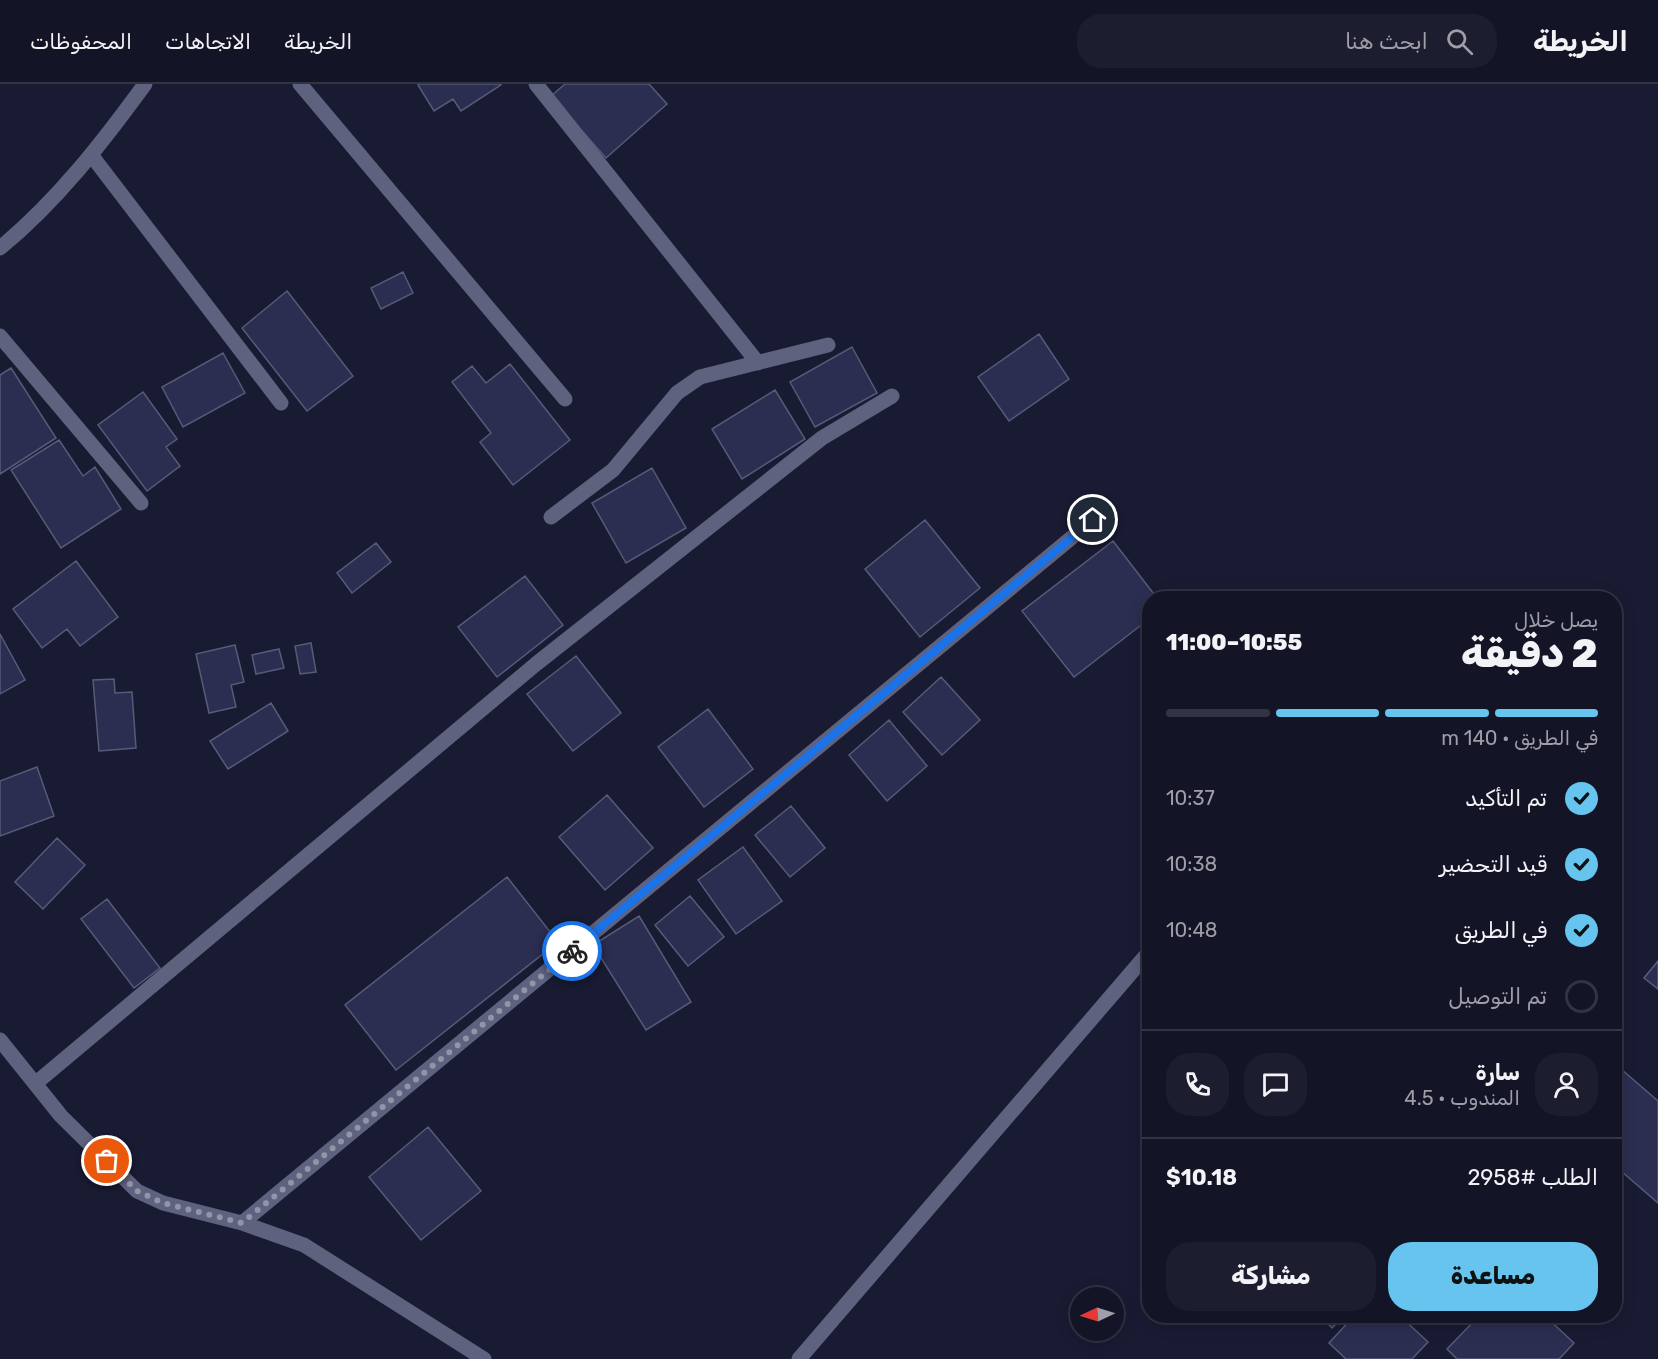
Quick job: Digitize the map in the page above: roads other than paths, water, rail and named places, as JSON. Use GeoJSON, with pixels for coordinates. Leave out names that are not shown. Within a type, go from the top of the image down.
{"type":"FeatureCollection","features":[{"type":"Feature","properties":{"kind":"street"},"geometry":{"type":"LineString","coordinates":[[0,248],[22,230],[92,156],[145,84]]}},
{"type":"Feature","properties":{"kind":"street"},"geometry":{"type":"LineString","coordinates":[[300,84],[565,399]]}},
{"type":"Feature","properties":{"kind":"street"},"geometry":{"type":"LineString","coordinates":[[536,84],[759,363]]}},
{"type":"Feature","properties":{"kind":"street"},"geometry":{"type":"LineString","coordinates":[[92,156],[281,403]]}},
{"type":"Feature","properties":{"kind":"street"},"geometry":{"type":"LineString","coordinates":[[0,336],[141,503]]}},
{"type":"Feature","properties":{"kind":"street"},"geometry":{"type":"LineString","coordinates":[[551,516],[613,470],[677,393],[700,377],[828,345]]}},
{"type":"Feature","properties":{"kind":"street"},"geometry":{"type":"LineString","coordinates":[[36,1083],[545,657],[822,438],[892,396]]}},
{"type":"Feature","properties":{"kind":"street"},"geometry":{"type":"LineString","coordinates":[[242,1223],[1093,520]]}},
{"type":"Feature","properties":{"kind":"street"},"geometry":{"type":"LineString","coordinates":[[800,1359],[1142,960]]}},
{"type":"Feature","properties":{"kind":"street"},"geometry":{"type":"LineString","coordinates":[[0,1040],[61,1116],[137,1191],[163,1203],[242,1223],[304,1245],[484,1359]]}}]}
